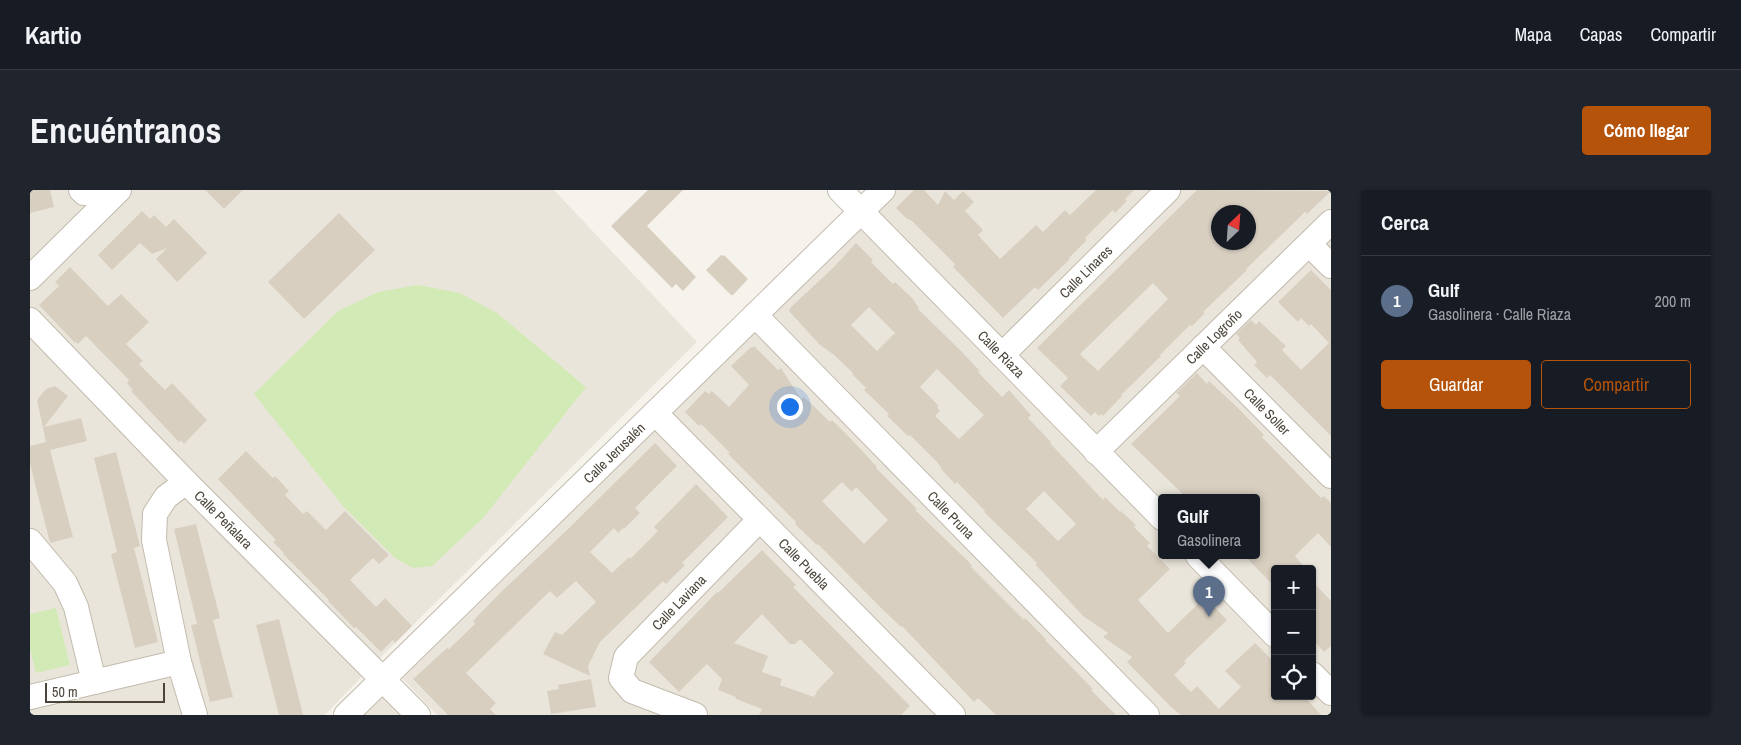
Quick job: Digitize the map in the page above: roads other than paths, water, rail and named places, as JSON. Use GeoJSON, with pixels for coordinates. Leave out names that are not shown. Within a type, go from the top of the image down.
{"type":"FeatureCollection","features":[{"type":"Feature","properties":{"kind":"street","name":"Calle Riaza"},"geometry":{"type":"LineString","coordinates":[[840,190],[1158,514]]}},
{"type":"Feature","properties":{"kind":"street","name":"Calle Jerusalén"},"geometry":{"type":"LineString","coordinates":[[346,715],[883,190]]}},
{"type":"Feature","properties":{"kind":"street","name":"Calle Linares"},"geometry":{"type":"LineString","coordinates":[[1002,355],[1168,190]]}},
{"type":"Feature","properties":{"kind":"street"},"geometry":{"type":"LineString","coordinates":[[30,278],[99,194]]}},
{"type":"Feature","properties":{"kind":"street","name":"Calle Logroño"},"geometry":{"type":"LineString","coordinates":[[1096,452],[1331,222]]}},
{"type":"Feature","properties":{"kind":"street"},"geometry":{"type":"LineString","coordinates":[[1309,244],[1331,266]]}},
{"type":"Feature","properties":{"kind":"street","name":"Calle Pruna"},"geometry":{"type":"LineString","coordinates":[[754,315],[1147,715]]}},
{"type":"Feature","properties":{"kind":"street","name":"Calle Peñalara"},"geometry":{"type":"LineString","coordinates":[[30,320],[186,482],[418,715]]}},
{"type":"Feature","properties":{"kind":"street","name":"Calle Soller"},"geometry":{"type":"LineString","coordinates":[[1203,347],[1331,476]]}},
{"type":"Feature","properties":{"kind":"street","name":"Calle Puebla"},"geometry":{"type":"LineString","coordinates":[[655,413],[953,715]]}},
{"type":"Feature","properties":{"kind":"street"},"geometry":{"type":"LineString","coordinates":[[186,482],[166,497],[155,514],[154,540],[179,662],[195,715]]}},
{"type":"Feature","properties":{"kind":"street","name":"Calle Laviana"},"geometry":{"type":"LineString","coordinates":[[695,715],[632,691],[621,678],[626,657],[760,520]]}},
{"type":"Feature","properties":{"kind":"street"},"geometry":{"type":"LineString","coordinates":[[30,541],[65,583],[76,607],[94,682]]}},
{"type":"Feature","properties":{"kind":"street"},"geometry":{"type":"LineString","coordinates":[[1201,559],[1271,631]]}},
{"type":"Feature","properties":{"kind":"street"},"geometry":{"type":"LineString","coordinates":[[30,697],[179,662]]}},
{"type":"Feature","properties":{"kind":"street"},"geometry":{"type":"LineString","coordinates":[[1316,678],[1331,693]]}},
{"type":"Feature","properties":{"kind":"place","name":"Gulf"},"geometry":{"type":"Point","coordinates":[1209,617]}}]}
